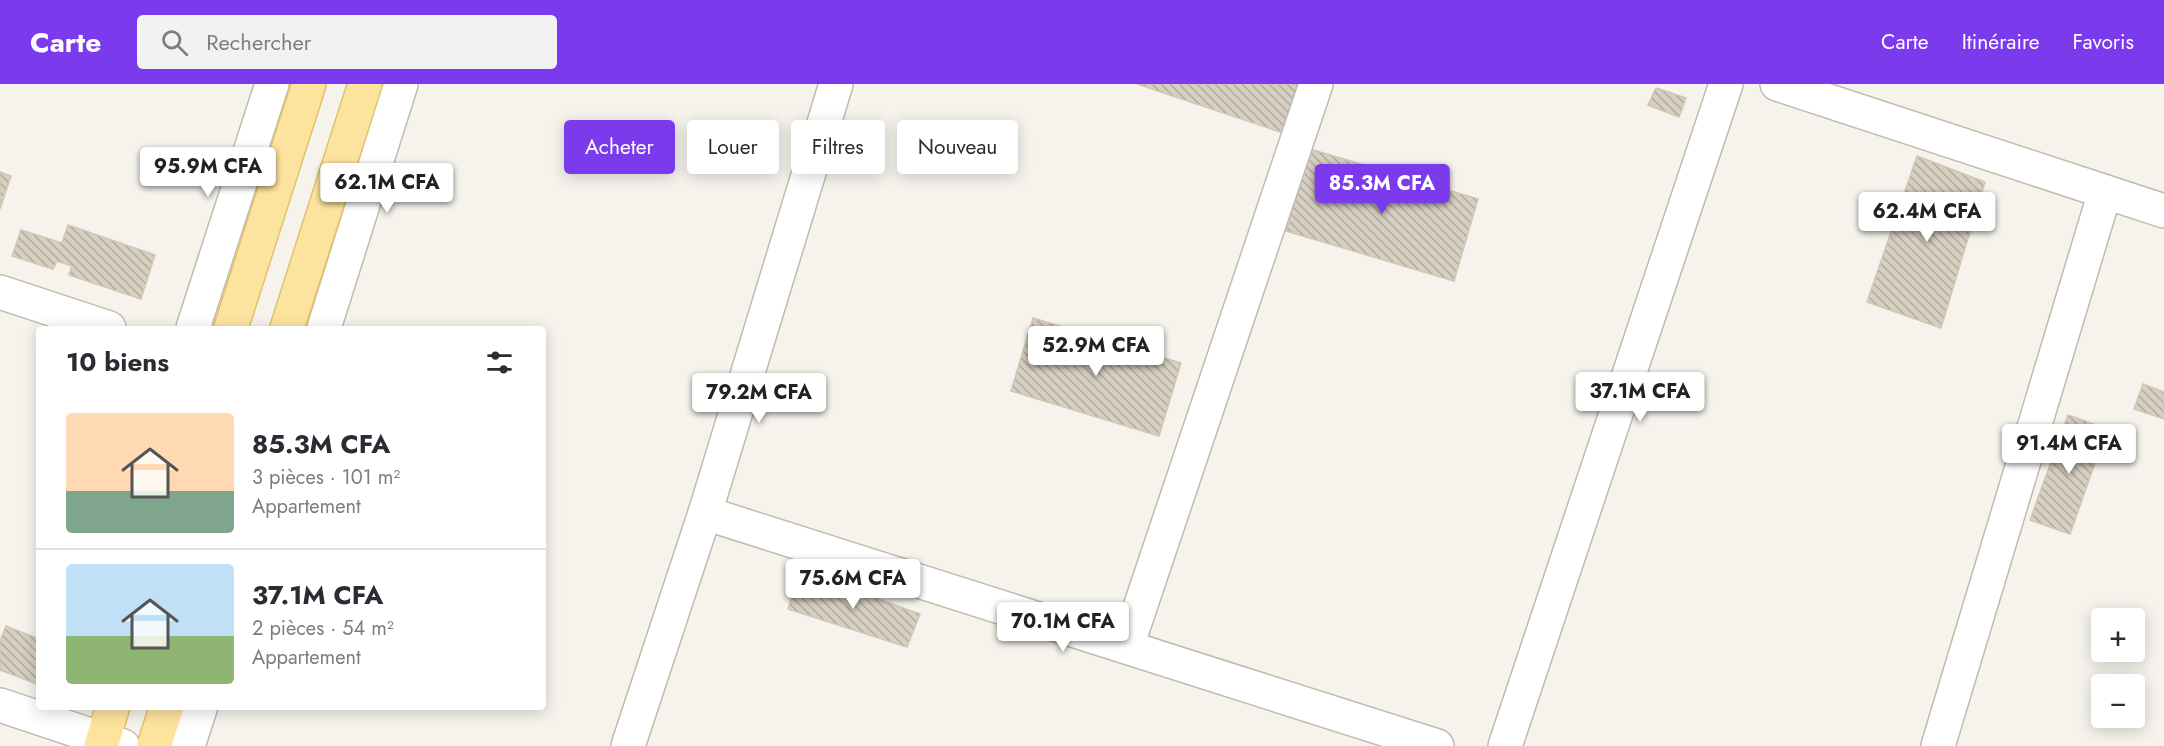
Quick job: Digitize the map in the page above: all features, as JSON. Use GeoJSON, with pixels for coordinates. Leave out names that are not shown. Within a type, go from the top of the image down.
{"type":"FeatureCollection","features":[{"type":"Feature","properties":{"kind":"main road"},"geometry":{"type":"LineString","coordinates":[[232,326],[309,84]]}},
{"type":"Feature","properties":{"kind":"main road"},"geometry":{"type":"LineString","coordinates":[[288,326],[366,84]]}},
{"type":"Feature","properties":{"kind":"main road"},"geometry":{"type":"LineString","coordinates":[[109,744],[113,710]]}},
{"type":"Feature","properties":{"kind":"main road"},"geometry":{"type":"LineString","coordinates":[[154,746],[166,710]]}},
{"type":"Feature","properties":{"kind":"street"},"geometry":{"type":"LineString","coordinates":[[194,326],[272,84]]}},
{"type":"Feature","properties":{"kind":"street"},"geometry":{"type":"LineString","coordinates":[[325,326],[401,84]]}},
{"type":"Feature","properties":{"kind":"street"},"geometry":{"type":"LineString","coordinates":[[628,746],[705,513],[836,84]]}},
{"type":"Feature","properties":{"kind":"street"},"geometry":{"type":"LineString","coordinates":[[1127,646],[1316,84]]}},
{"type":"Feature","properties":{"kind":"street"},"geometry":{"type":"LineString","coordinates":[[1506,746],[1726,84]]}},
{"type":"Feature","properties":{"kind":"street"},"geometry":{"type":"LineString","coordinates":[[1777,84],[2164,211]]}},
{"type":"Feature","properties":{"kind":"street"},"geometry":{"type":"LineString","coordinates":[[1938,746],[2105,192]]}},
{"type":"Feature","properties":{"kind":"street"},"geometry":{"type":"LineString","coordinates":[[0,292],[103,326]]}},
{"type":"Feature","properties":{"kind":"street"},"geometry":{"type":"LineString","coordinates":[[705,513],[1437,746]]}},
{"type":"Feature","properties":{"kind":"street"},"geometry":{"type":"LineString","coordinates":[[0,705],[69,727],[109,744]]}},
{"type":"Feature","properties":{"kind":"street"},"geometry":{"type":"LineString","coordinates":[[188,746],[200,710]]}},
{"type":"Feature","properties":{"kind":"building"},"geometry":{"type":"Polygon","coordinates":[[[1137,84],[1303,84],[1286,134],[1137,84]]]}},
{"type":"Feature","properties":{"kind":"building"},"geometry":{"type":"Polygon","coordinates":[[[1656,88],[1686,98],[1679,117],[1648,105],[1656,88]]]}},
{"type":"Feature","properties":{"kind":"building"},"geometry":{"type":"Polygon","coordinates":[[[1310,149],[1478,199],[1454,281],[1286,231],[1310,149]]]}},
{"type":"Feature","properties":{"kind":"building"},"geometry":{"type":"Polygon","coordinates":[[[1917,156],[1985,182],[1941,328],[1867,302],[1917,156]]]}},
{"type":"Feature","properties":{"kind":"building"},"geometry":{"type":"Polygon","coordinates":[[[0,172],[11,176],[0,209],[0,172]]]}},
{"type":"Feature","properties":{"kind":"building"},"geometry":{"type":"Polygon","coordinates":[[[68,225],[155,255],[141,299],[69,275],[72,266],[57,261],[53,269],[12,256],[21,230],[62,243],[68,225]]]}},
{"type":"Feature","properties":{"kind":"building"},"geometry":{"type":"Polygon","coordinates":[[[1033,318],[1181,363],[1159,436],[1011,391],[1033,318]]]}},
{"type":"Feature","properties":{"kind":"building"},"geometry":{"type":"Polygon","coordinates":[[[2143,384],[2164,392],[2164,419],[2134,409],[2143,384]]]}},
{"type":"Feature","properties":{"kind":"building"},"geometry":{"type":"Polygon","coordinates":[[[2068,415],[2107,429],[2070,534],[2030,520],[2068,415]]]}},
{"type":"Feature","properties":{"kind":"building"},"geometry":{"type":"Polygon","coordinates":[[[800,571],[920,614],[907,647],[788,609],[800,571]]]}},
{"type":"Feature","properties":{"kind":"building"},"geometry":{"type":"Polygon","coordinates":[[[6,626],[36,638],[36,684],[0,670],[0,641],[6,626]]]}}]}
